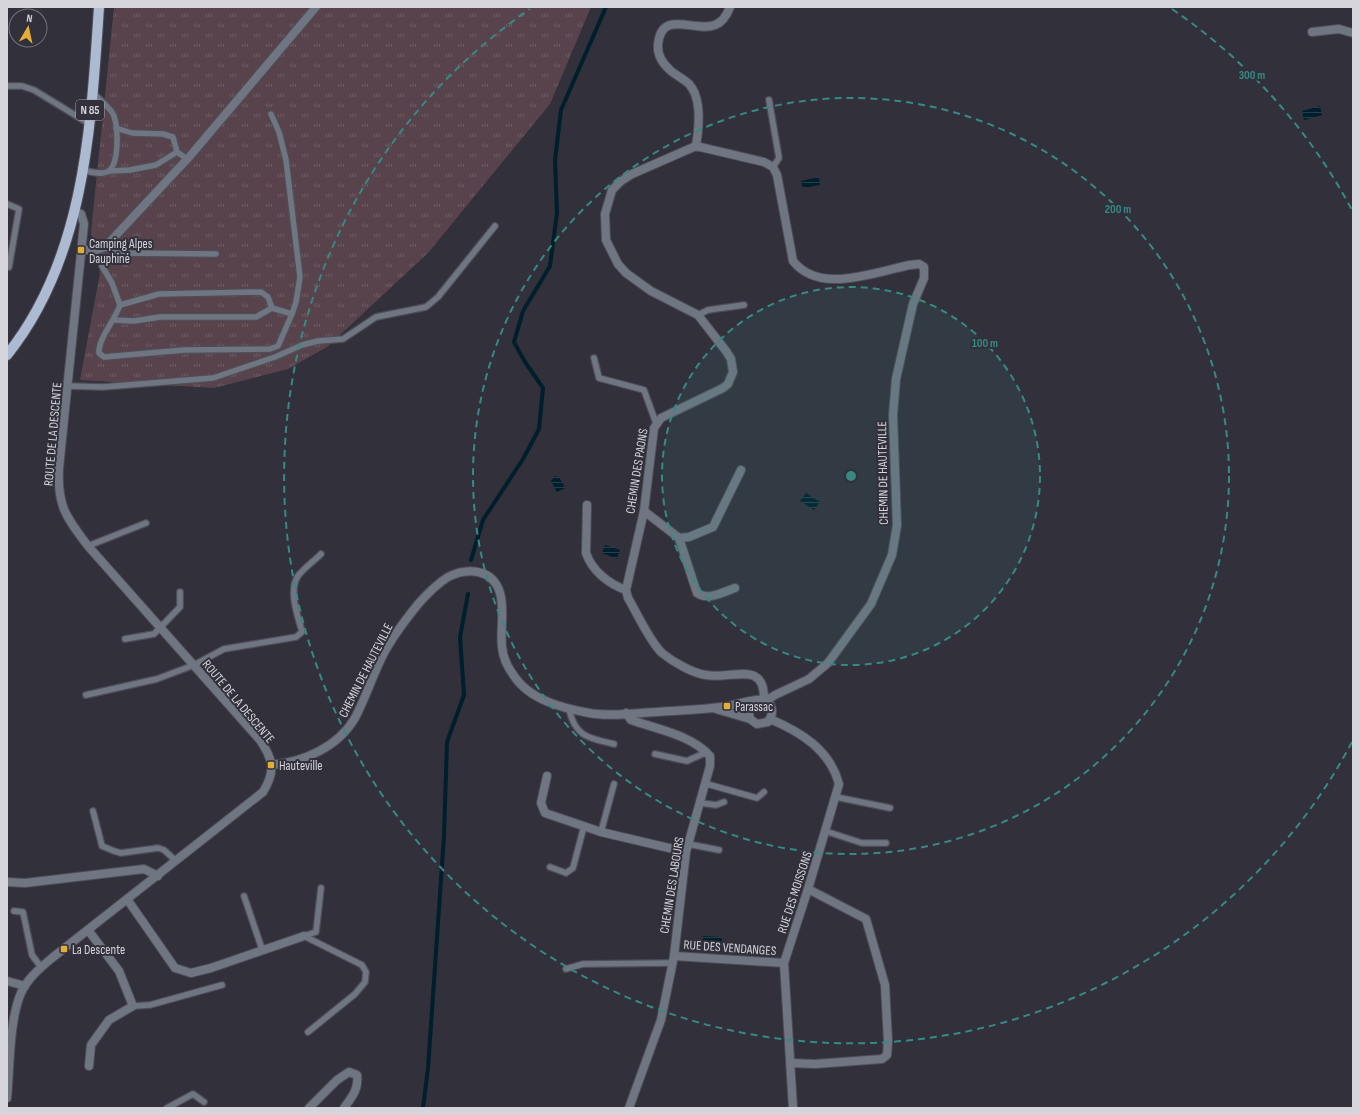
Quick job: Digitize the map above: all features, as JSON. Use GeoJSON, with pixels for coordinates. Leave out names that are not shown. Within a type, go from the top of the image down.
{"type":"FeatureCollection","features":[{"type":"Feature","properties":{"kind":"main road","name":"N 85"},"geometry":{"type":"LineString","coordinates":[[7,355],[17,342],[43,300],[61,255],[75,211],[83,170],[92,91],[99,7]]}},
{"type":"Feature","properties":{"kind":"street"},"geometry":{"type":"LineString","coordinates":[[81,250],[96,250],[105,247],[187,159],[316,7]]}},
{"type":"Feature","properties":{"kind":"street"},"geometry":{"type":"LineString","coordinates":[[730,7],[722,22],[714,26],[706,27],[677,24],[668,26],[662,30],[659,39],[659,56],[663,63],[688,83],[696,97],[696,146],[764,162],[772,167]]}},
{"type":"Feature","properties":{"kind":"street"},"geometry":{"type":"LineString","coordinates":[[1312,32],[1339,29],[1353,33]]}},
{"type":"Feature","properties":{"kind":"street","name":"CHEMIN DES PAONS"},"geometry":{"type":"LineString","coordinates":[[626,590],[644,511],[652,436],[656,423],[669,413],[723,388],[731,378],[733,372],[730,359],[698,315],[651,290],[626,273],[618,264],[611,252],[605,228],[605,214],[612,190],[621,181],[632,174],[696,146]]}},
{"type":"Feature","properties":{"kind":"street","name":"CHEMIN DE HAUTEVILLE"},"geometry":{"type":"LineString","coordinates":[[765,700],[809,679],[828,663],[871,604],[892,555],[897,525],[893,415],[896,379],[913,304],[924,278],[924,267],[919,264],[910,264],[844,279],[825,279],[812,276],[799,269],[793,261],[777,175],[772,167]]}},
{"type":"Feature","properties":{"kind":"street","name":"ROUTE DE LA DESCENTE"},"geometry":{"type":"LineString","coordinates":[[75,211],[81,214],[84,224],[58,488],[62,507],[69,522],[88,546],[260,740],[268,752],[272,765]]}},
{"type":"Feature","properties":{"kind":"street"},"geometry":{"type":"LineString","coordinates":[[679,538],[689,537],[713,527],[741,470]]}},
{"type":"Feature","properties":{"kind":"street"},"geometry":{"type":"LineString","coordinates":[[587,505],[586,553],[588,561],[613,586],[626,590],[628,598],[662,652],[695,672],[704,675],[724,676],[742,673],[756,676],[761,680],[765,700],[772,707],[770,719],[761,724],[757,724],[750,719],[748,715],[748,708],[753,701],[765,700]]}},
{"type":"Feature","properties":{"kind":"street"},"geometry":{"type":"LineString","coordinates":[[644,511],[679,538],[697,592],[702,596],[712,596],[735,588]]}},
{"type":"Feature","properties":{"kind":"street","name":"CHEMIN DE HAUTEVILLE"},"geometry":{"type":"LineString","coordinates":[[272,765],[300,760],[334,742],[347,730],[355,717],[384,654],[397,630],[432,589],[448,577],[469,570],[481,571],[490,576],[497,585],[500,594],[502,649],[506,663],[514,677],[526,689],[542,699],[569,709],[592,713],[626,714],[711,708],[753,701]]}},
{"type":"Feature","properties":{"kind":"street","name":"CHEMIN DE HAUTEVILLE"},"geometry":{"type":"LineString","coordinates":[[711,708],[750,719]]}},
{"type":"Feature","properties":{"kind":"street"},"geometry":{"type":"LineString","coordinates":[[626,714],[631,720],[685,738],[707,752]]}},
{"type":"Feature","properties":{"kind":"street","name":"RUE DES MOISSONS"},"geometry":{"type":"LineString","coordinates":[[770,719],[808,739],[827,757],[836,772],[839,784],[826,831],[784,963],[793,1108]]}},
{"type":"Feature","properties":{"kind":"street","name":"CHEMIN DES LABOURS"},"geometry":{"type":"LineString","coordinates":[[629,1108],[662,1020],[673,959],[687,848],[707,784],[710,756],[707,752]]}},
{"type":"Feature","properties":{"kind":"street"},"geometry":{"type":"LineString","coordinates":[[7,1098],[9,1058],[15,1010],[25,986],[41,967],[263,792],[271,775],[272,765]]}},
{"type":"Feature","properties":{"kind":"street"},"geometry":{"type":"LineString","coordinates":[[547,776],[541,804],[542,810],[545,813],[601,832],[687,848]]}},
{"type":"Feature","properties":{"kind":"street"},"geometry":{"type":"LineString","coordinates":[[7,882],[25,883],[144,869],[158,876]]}},
{"type":"Feature","properties":{"kind":"street"},"geometry":{"type":"LineString","coordinates":[[791,1062],[815,1064],[882,1059],[887,1055],[888,1041],[885,984],[866,919],[808,889]]}},
{"type":"Feature","properties":{"kind":"street"},"geometry":{"type":"LineString","coordinates":[[127,900],[175,968],[191,973],[211,968],[262,949],[304,936]]}},
{"type":"Feature","properties":{"kind":"street"},"geometry":{"type":"LineString","coordinates":[[88,930],[119,971],[133,1006],[109,1020],[91,1045],[89,1066]]}},
{"type":"Feature","properties":{"kind":"street","name":"RUE DES VENDANGES"},"geometry":{"type":"LineString","coordinates":[[673,959],[784,963]]}},
{"type":"Feature","properties":{"kind":"street"},"geometry":{"type":"LineString","coordinates":[[7,981],[25,986]]}},
{"type":"Feature","properties":{"kind":"street"},"geometry":{"type":"LineString","coordinates":[[309,1108],[338,1080],[349,1072],[357,1074],[358,1084],[354,1094],[344,1108]]}},
{"type":"Feature","properties":{"kind":"lane"},"geometry":{"type":"LineString","coordinates":[[7,86],[22,86],[34,90],[88,123]]}},
{"type":"Feature","properties":{"kind":"lane"},"geometry":{"type":"LineString","coordinates":[[92,91],[114,115],[116,128],[116,155],[114,165],[110,171]]}},
{"type":"Feature","properties":{"kind":"lane"},"geometry":{"type":"LineString","coordinates":[[769,100],[779,158],[772,167]]}},
{"type":"Feature","properties":{"kind":"lane"},"geometry":{"type":"LineString","coordinates":[[102,266],[112,283],[120,305],[114,320],[99,347],[99,353],[104,357],[184,350],[270,349],[278,346],[296,302],[300,277],[286,160],[279,132],[271,114]]}},
{"type":"Feature","properties":{"kind":"lane"},"geometry":{"type":"LineString","coordinates":[[116,128],[132,133],[163,134],[173,137],[177,152],[187,159]]}},
{"type":"Feature","properties":{"kind":"lane"},"geometry":{"type":"LineString","coordinates":[[83,170],[103,174],[110,171],[130,170],[156,165],[177,152]]}},
{"type":"Feature","properties":{"kind":"lane"},"geometry":{"type":"LineString","coordinates":[[7,204],[19,209],[10,267]]}},
{"type":"Feature","properties":{"kind":"lane"},"geometry":{"type":"LineString","coordinates":[[67,386],[103,387],[213,378],[268,360],[302,345],[318,341],[343,339],[376,317],[426,307],[438,297],[496,226]]}},
{"type":"Feature","properties":{"kind":"lane"},"geometry":{"type":"LineString","coordinates":[[105,247],[118,253],[216,254]]}},
{"type":"Feature","properties":{"kind":"lane"},"geometry":{"type":"LineString","coordinates":[[120,305],[159,294],[261,292],[268,297],[272,308]]}},
{"type":"Feature","properties":{"kind":"lane"},"geometry":{"type":"LineString","coordinates":[[698,315],[708,310],[744,305]]}},
{"type":"Feature","properties":{"kind":"lane"},"geometry":{"type":"LineString","coordinates":[[114,320],[134,320],[160,317],[256,317],[272,308],[292,314]]}},
{"type":"Feature","properties":{"kind":"lane"},"geometry":{"type":"LineString","coordinates":[[594,358],[599,378],[644,390],[656,423]]}},
{"type":"Feature","properties":{"kind":"lane"},"geometry":{"type":"LineString","coordinates":[[88,546],[146,523]]}},
{"type":"Feature","properties":{"kind":"lane"},"geometry":{"type":"LineString","coordinates":[[86,695],[157,679],[194,665],[224,649],[296,637],[302,632],[296,608],[294,588],[298,577],[321,554]]}},
{"type":"Feature","properties":{"kind":"lane"},"geometry":{"type":"LineString","coordinates":[[125,639],[154,634],[180,608],[180,592]]}},
{"type":"Feature","properties":{"kind":"lane"},"geometry":{"type":"LineString","coordinates":[[569,709],[571,719],[577,729],[586,737],[614,744]]}},
{"type":"Feature","properties":{"kind":"lane"},"geometry":{"type":"LineString","coordinates":[[655,754],[687,761],[707,752]]}},
{"type":"Feature","properties":{"kind":"lane"},"geometry":{"type":"LineString","coordinates":[[601,832],[614,784]]}},
{"type":"Feature","properties":{"kind":"lane"},"geometry":{"type":"LineString","coordinates":[[707,784],[756,798],[764,792]]}},
{"type":"Feature","properties":{"kind":"lane"},"geometry":{"type":"LineString","coordinates":[[836,797],[890,808]]}},
{"type":"Feature","properties":{"kind":"lane"},"geometry":{"type":"LineString","coordinates":[[701,803],[716,805],[724,802]]}},
{"type":"Feature","properties":{"kind":"lane"},"geometry":{"type":"LineString","coordinates":[[93,811],[102,846],[114,852],[121,853],[158,848],[164,850],[176,861]]}},
{"type":"Feature","properties":{"kind":"lane"},"geometry":{"type":"LineString","coordinates":[[550,867],[566,873],[573,868],[584,826]]}},
{"type":"Feature","properties":{"kind":"lane"},"geometry":{"type":"LineString","coordinates":[[826,831],[862,843],[886,843]]}},
{"type":"Feature","properties":{"kind":"lane"},"geometry":{"type":"LineString","coordinates":[[687,848],[719,850]]}},
{"type":"Feature","properties":{"kind":"lane"},"geometry":{"type":"LineString","coordinates":[[304,936],[316,932],[321,888]]}},
{"type":"Feature","properties":{"kind":"lane"},"geometry":{"type":"LineString","coordinates":[[244,896],[262,949]]}},
{"type":"Feature","properties":{"kind":"lane"},"geometry":{"type":"LineString","coordinates":[[14,911],[23,912],[32,955],[41,967]]}},
{"type":"Feature","properties":{"kind":"lane"},"geometry":{"type":"LineString","coordinates":[[304,936],[362,965],[366,972],[365,982],[355,994],[308,1032]]}},
{"type":"Feature","properties":{"kind":"lane"},"geometry":{"type":"LineString","coordinates":[[566,969],[583,964],[673,959]]}},
{"type":"Feature","properties":{"kind":"lane"},"geometry":{"type":"LineString","coordinates":[[133,1006],[150,1005],[222,985]]}},
{"type":"Feature","properties":{"kind":"lane"},"geometry":{"type":"LineString","coordinates":[[167,1108],[193,1094],[204,1102]]}},
{"type":"Feature","properties":{"kind":"green space"},"geometry":{"type":"Polygon","coordinates":[[[114,7],[591,7],[550,104],[428,253],[327,347],[288,369],[214,388],[80,380],[100,273],[91,232],[114,7]]]}},
{"type":"Feature","properties":{"kind":"water"},"geometry":{"type":"Polygon","coordinates":[[[1320,106],[1322,115],[1304,120],[1302,111],[1320,106]]]}},
{"type":"Feature","properties":{"kind":"water"},"geometry":{"type":"Polygon","coordinates":[[[819,177],[820,185],[803,188],[801,181],[819,177]]]}},
{"type":"Feature","properties":{"kind":"water"},"geometry":{"type":"Polygon","coordinates":[[[555,476],[559,477],[565,488],[557,492],[551,481],[555,476]]]}},
{"type":"Feature","properties":{"kind":"water"},"geometry":{"type":"Polygon","coordinates":[[[806,493],[820,502],[814,510],[800,501],[806,493]]]}},
{"type":"Feature","properties":{"kind":"water"},"geometry":{"type":"Polygon","coordinates":[[[605,545],[620,550],[617,559],[602,553],[605,545]]]}},
{"type":"Feature","properties":{"kind":"water"},"geometry":{"type":"Polygon","coordinates":[[[703,936],[722,937],[721,946],[703,946],[703,936]]]}},
{"type":"Feature","properties":{"kind":"waterway"},"geometry":{"type":"LineString","coordinates":[[471,560],[483,520],[523,459],[539,429],[543,388],[525,362],[514,342],[523,311],[550,266],[557,213],[555,160],[561,110],[606,7]]}},
{"type":"Feature","properties":{"kind":"waterway"},"geometry":{"type":"LineString","coordinates":[[423,1108],[428,1068],[444,836],[447,742],[464,695],[460,637],[468,594]]}},
{"type":"Feature","properties":{"kind":"place","name":"Camping Alpes Dauphiné"},"geometry":{"type":"Point","coordinates":[81,250]}},
{"type":"Feature","properties":{"kind":"place","name":"Parassac"},"geometry":{"type":"Point","coordinates":[727,706]}},
{"type":"Feature","properties":{"kind":"place","name":"Hauteville"},"geometry":{"type":"Point","coordinates":[271,765]}},
{"type":"Feature","properties":{"kind":"place","name":"La Descente"},"geometry":{"type":"Point","coordinates":[64,949]}}]}
